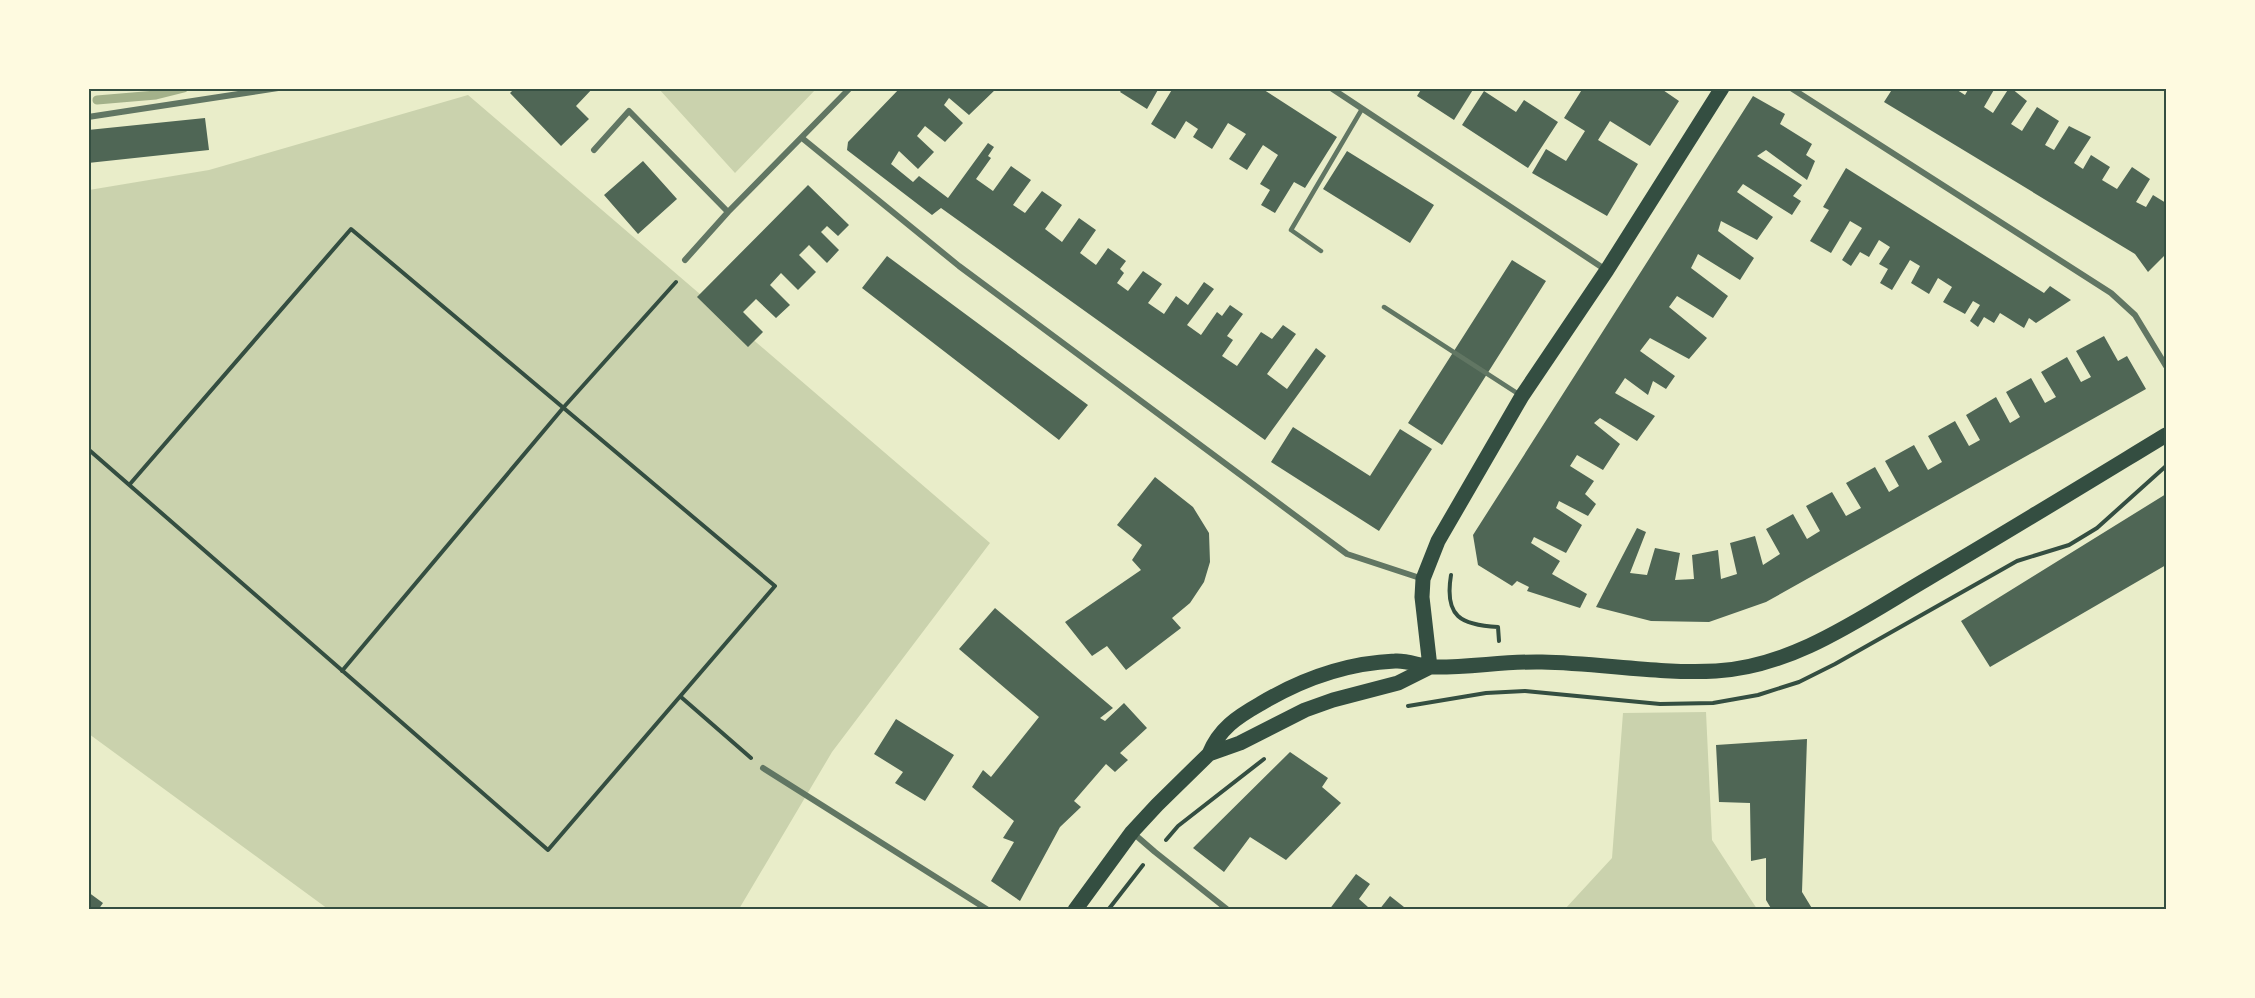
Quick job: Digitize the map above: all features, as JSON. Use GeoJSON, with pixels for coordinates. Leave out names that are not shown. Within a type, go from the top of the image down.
{"type":"FeatureCollection","features":[{"type":"Feature","properties":{"kind":"main road"},"geometry":{"type":"LineString","coordinates":[[1430,667],[1422,597],[1423,579],[1438,541],[1522,396],[1607,270],[1722,88]]}},
{"type":"Feature","properties":{"kind":"main road"},"geometry":{"type":"LineString","coordinates":[[1209,754],[1214,741],[1230,722],[1285,689],[1308,679],[1351,668],[1396,661],[1430,667],[1543,662],[1705,671],[1741,668],[1767,661],[1803,648],[1837,631],[1990,542],[2166,435]]}},
{"type":"Feature","properties":{"kind":"main road"},"geometry":{"type":"LineString","coordinates":[[1075,909],[1132,832],[1209,754],[1240,742],[1305,710],[1398,683],[1430,667]]}},
{"type":"Feature","properties":{"kind":"street"},"geometry":{"type":"LineString","coordinates":[[88,117],[278,88]]}},
{"type":"Feature","properties":{"kind":"street"},"geometry":{"type":"LineString","coordinates":[[685,260],[728,212],[850,88]]}},
{"type":"Feature","properties":{"kind":"street"},"geometry":{"type":"LineString","coordinates":[[1331,88],[1607,270]]}},
{"type":"Feature","properties":{"kind":"street"},"geometry":{"type":"LineString","coordinates":[[1791,88],[2111,293],[2135,315],[2166,366]]}},
{"type":"Feature","properties":{"kind":"street"},"geometry":{"type":"LineString","coordinates":[[594,150],[629,111],[728,212]]}},
{"type":"Feature","properties":{"kind":"street"},"geometry":{"type":"LineString","coordinates":[[802,138],[960,266],[1347,555],[1423,579]]}},
{"type":"Feature","properties":{"kind":"street"},"geometry":{"type":"LineString","coordinates":[[763,768],[988,909]]}},
{"type":"Feature","properties":{"kind":"street"},"geometry":{"type":"LineString","coordinates":[[1132,832],[1228,909]]}},
{"type":"Feature","properties":{"kind":"lane"},"geometry":{"type":"LineString","coordinates":[[1321,251],[1292,230],[1362,108]]}},
{"type":"Feature","properties":{"kind":"lane"},"geometry":{"type":"LineString","coordinates":[[1384,307],[1522,396]]}},
{"type":"Feature","properties":{"kind":"path"},"geometry":{"type":"LineString","coordinates":[[88,449],[130,483],[548,850],[775,586],[351,229],[130,483]]}},
{"type":"Feature","properties":{"kind":"path"},"geometry":{"type":"LineString","coordinates":[[342,670],[563,408],[676,282]]}},
{"type":"Feature","properties":{"kind":"path"},"geometry":{"type":"LineString","coordinates":[[1452,570],[1449,588],[1450,603],[1455,615],[1472,624],[1498,627]]}},
{"type":"Feature","properties":{"kind":"path"},"geometry":{"type":"LineString","coordinates":[[681,697],[763,768]]}},
{"type":"Feature","properties":{"kind":"green space"},"geometry":{"type":"Polygon","coordinates":[[[659,89],[816,89],[735,173],[659,89]]]}},
{"type":"Feature","properties":{"kind":"green space"},"geometry":{"type":"Polygon","coordinates":[[[468,95],[990,543],[832,752],[739,909],[328,909],[89,734],[89,190],[209,170],[468,95]]]}},
{"type":"Feature","properties":{"kind":"green space"},"geometry":{"type":"Polygon","coordinates":[[[1706,712],[1712,840],[1757,909],[1565,909],[1612,858],[1623,713],[1706,712]]]}},
{"type":"Feature","properties":{"kind":"building"},"geometry":{"type":"Polygon","coordinates":[[[515,88],[593,88],[576,106],[589,119],[561,146],[510,93],[515,88]]]}},
{"type":"Feature","properties":{"kind":"building"},"geometry":{"type":"Polygon","coordinates":[[[900,88],[997,88],[969,115],[949,98],[944,105],[963,123],[945,142],[925,126],[917,136],[934,152],[918,169],[899,151],[891,164],[913,182],[919,176],[948,198],[988,143],[994,147],[988,156],[991,158],[976,179],[993,191],[1011,166],[1031,180],[1013,205],[1025,213],[1042,191],[1062,205],[1045,229],[1062,242],[1079,218],[1096,230],[1080,253],[1096,265],[1108,248],[1126,261],[1120,269],[1124,273],[1117,283],[1128,291],[1143,271],[1162,284],[1148,303],[1164,314],[1176,296],[1188,305],[1204,282],[1214,289],[1187,325],[1201,335],[1217,312],[1222,316],[1230,305],[1243,314],[1227,336],[1233,340],[1222,356],[1237,366],[1261,332],[1272,339],[1283,325],[1296,334],[1267,374],[1287,389],[1316,348],[1326,356],[1265,440],[941,208],[932,215],[847,150],[848,142],[900,88]]]}},
{"type":"Feature","properties":{"kind":"building"},"geometry":{"type":"Polygon","coordinates":[[[1123,88],[1159,88],[1147,109],[1120,92],[1123,88]]]}},
{"type":"Feature","properties":{"kind":"building"},"geometry":{"type":"Polygon","coordinates":[[[1173,88],[1261,88],[1337,137],[1305,188],[1294,182],[1275,213],[1261,205],[1270,190],[1260,184],[1278,155],[1263,145],[1247,170],[1229,159],[1246,134],[1228,123],[1212,149],[1193,137],[1198,129],[1186,121],[1175,139],[1151,124],[1173,88]]]}},
{"type":"Feature","properties":{"kind":"building"},"geometry":{"type":"Polygon","coordinates":[[[1422,88],[1474,88],[1454,120],[1417,96],[1422,88]]]}},
{"type":"Feature","properties":{"kind":"building"},"geometry":{"type":"Polygon","coordinates":[[[1583,88],[1660,88],[1679,101],[1650,146],[1610,121],[1598,140],[1638,164],[1607,216],[1532,173],[1546,149],[1566,161],[1585,131],[1564,118],[1583,88]]]}},
{"type":"Feature","properties":{"kind":"building"},"geometry":{"type":"Polygon","coordinates":[[[1893,88],[1954,88],[1965,95],[1969,88],[1995,88],[1984,107],[1993,113],[2011,88],[2027,101],[2011,124],[2022,131],[2037,107],[2059,121],[2045,145],[2054,150],[2069,126],[2091,137],[2074,163],[2083,169],[2091,155],[2110,167],[2102,180],[2117,189],[2132,167],[2150,179],[2136,202],[2146,207],[2153,195],[2166,203],[2166,254],[2148,272],[2135,254],[1884,102],[1893,88]]]}},
{"type":"Feature","properties":{"kind":"building"},"geometry":{"type":"Polygon","coordinates":[[[1484,91],[1516,112],[1524,100],[1558,122],[1528,168],[1462,125],[1484,91]]]}},
{"type":"Feature","properties":{"kind":"building"},"geometry":{"type":"Polygon","coordinates":[[[1753,96],[1785,114],[1780,124],[1812,144],[1806,155],[1815,161],[1807,180],[1766,150],[1757,156],[1802,185],[1793,196],[1801,201],[1792,215],[1743,184],[1737,192],[1773,217],[1757,240],[1721,221],[1718,231],[1754,258],[1740,280],[1698,254],[1691,268],[1728,296],[1713,318],[1677,296],[1669,307],[1707,338],[1689,359],[1650,338],[1640,351],[1675,376],[1666,389],[1653,381],[1648,395],[1625,378],[1615,393],[1655,416],[1637,441],[1600,418],[1594,423],[1620,444],[1603,470],[1577,455],[1570,466],[1594,481],[1585,494],[1596,504],[1588,516],[1559,501],[1556,508],[1582,525],[1566,553],[1534,537],[1531,543],[1560,561],[1552,574],[1587,594],[1580,608],[1527,591],[1529,587],[1517,581],[1512,586],[1478,565],[1473,535],[1753,96]]]}},
{"type":"Feature","properties":{"kind":"building"},"geometry":{"type":"Polygon","coordinates":[[[205,118],[209,150],[88,163],[88,130],[205,118]]]}},
{"type":"Feature","properties":{"kind":"building"},"geometry":{"type":"Polygon","coordinates":[[[1347,151],[1434,205],[1410,243],[1323,189],[1347,151]]]}},
{"type":"Feature","properties":{"kind":"building"},"geometry":{"type":"Polygon","coordinates":[[[643,161],[677,199],[638,234],[604,195],[643,161]]]}},
{"type":"Feature","properties":{"kind":"building"},"geometry":{"type":"Polygon","coordinates":[[[1846,168],[2044,293],[2050,286],[2071,300],[2036,323],[2029,318],[2024,328],[2000,313],[1994,323],[1984,317],[1978,327],[1970,321],[1980,305],[1973,301],[1965,314],[1943,302],[1952,287],[1938,278],[1929,294],[1911,283],[1920,266],[1910,260],[1892,290],[1880,283],[1888,269],[1879,264],[1890,247],[1879,240],[1869,257],[1860,252],[1851,266],[1842,260],[1862,228],[1850,221],[1831,253],[1810,241],[1829,210],[1823,207],[1846,168]]]}},
{"type":"Feature","properties":{"kind":"building"},"geometry":{"type":"Polygon","coordinates":[[[808,185],[849,225],[838,236],[827,226],[821,232],[839,250],[827,263],[809,245],[799,255],[816,272],[798,290],[781,273],[770,285],[790,305],[776,318],[756,299],[743,312],[763,332],[748,347],[697,297],[808,185]]]}},
{"type":"Feature","properties":{"kind":"building"},"geometry":{"type":"Polygon","coordinates":[[[887,256],[1088,405],[1059,440],[862,288],[887,256]]]}},
{"type":"Feature","properties":{"kind":"building"},"geometry":{"type":"Polygon","coordinates":[[[1512,260],[1546,281],[1442,445],[1408,423],[1512,260]]]}},
{"type":"Feature","properties":{"kind":"building"},"geometry":{"type":"Polygon","coordinates":[[[2104,336],[2118,361],[2127,356],[2146,389],[1766,602],[1709,622],[1651,621],[1596,607],[1637,528],[1646,532],[1630,573],[1647,575],[1655,548],[1680,553],[1675,580],[1694,579],[1692,555],[1718,550],[1721,579],[1737,574],[1730,543],[1755,536],[1763,565],[1780,554],[1766,529],[1793,514],[1807,539],[1820,531],[1806,506],[1832,492],[1846,516],[1861,508],[1846,483],[1875,467],[1889,492],[1899,486],[1885,461],[1914,445],[1928,470],[1942,462],[1928,436],[1955,421],[1969,446],[1980,440],[1966,415],[1996,397],[2010,423],[2020,417],[2006,392],[2031,378],[2045,403],[2056,397],[2041,372],[2067,357],[2081,382],[2091,377],[2076,351],[2104,336]]]}},
{"type":"Feature","properties":{"kind":"building"},"geometry":{"type":"Polygon","coordinates":[[[1293,427],[1370,476],[1400,429],[1432,449],[1379,531],[1271,462],[1293,427]]]}},
{"type":"Feature","properties":{"kind":"building"},"geometry":{"type":"Polygon","coordinates":[[[1155,477],[1193,507],[1209,533],[1210,562],[1204,582],[1190,603],[1172,618],[1181,628],[1126,670],[1107,646],[1092,656],[1065,622],[1141,570],[1132,560],[1142,545],[1117,525],[1155,477]]]}},
{"type":"Feature","properties":{"kind":"building"},"geometry":{"type":"Polygon","coordinates":[[[2166,494],[2166,565],[1990,667],[1961,621],[2166,494]]]}},
{"type":"Feature","properties":{"kind":"building"},"geometry":{"type":"Polygon","coordinates":[[[995,608],[1113,708],[1100,718],[1105,721],[1124,703],[1147,728],[1120,753],[1128,760],[1115,772],[1106,764],[1074,801],[1081,807],[1060,827],[1020,901],[991,881],[1014,842],[1003,838],[1014,821],[972,787],[983,770],[991,777],[1039,717],[959,649],[995,608]]]}},
{"type":"Feature","properties":{"kind":"building"},"geometry":{"type":"Polygon","coordinates":[[[896,719],[954,755],[925,801],[895,783],[903,772],[874,754],[896,719]]]}},
{"type":"Feature","properties":{"kind":"building"},"geometry":{"type":"Polygon","coordinates":[[[1807,739],[1802,892],[1813,910],[1772,910],[1766,900],[1766,858],[1751,861],[1750,803],[1719,802],[1716,745],[1807,739]]]}},
{"type":"Feature","properties":{"kind":"building"},"geometry":{"type":"Polygon","coordinates":[[[1290,752],[1328,778],[1322,787],[1341,803],[1286,860],[1250,837],[1224,872],[1193,848],[1290,752]]]}},
{"type":"Feature","properties":{"kind":"building"},"geometry":{"type":"Polygon","coordinates":[[[1356,874],[1370,884],[1359,899],[1368,907],[1366,910],[1329,910],[1356,874]]]}},
{"type":"Feature","properties":{"kind":"building"},"geometry":{"type":"Polygon","coordinates":[[[88,892],[103,903],[98,910],[88,910],[88,892]]]}},
{"type":"Feature","properties":{"kind":"building"},"geometry":{"type":"Polygon","coordinates":[[[1390,896],[1404,907],[1402,910],[1379,910],[1390,896]]]}},
{"type":"Feature","properties":{"kind":"waterway"},"geometry":{"type":"LineString","coordinates":[[97,100],[156,95],[184,88]]}}]}
